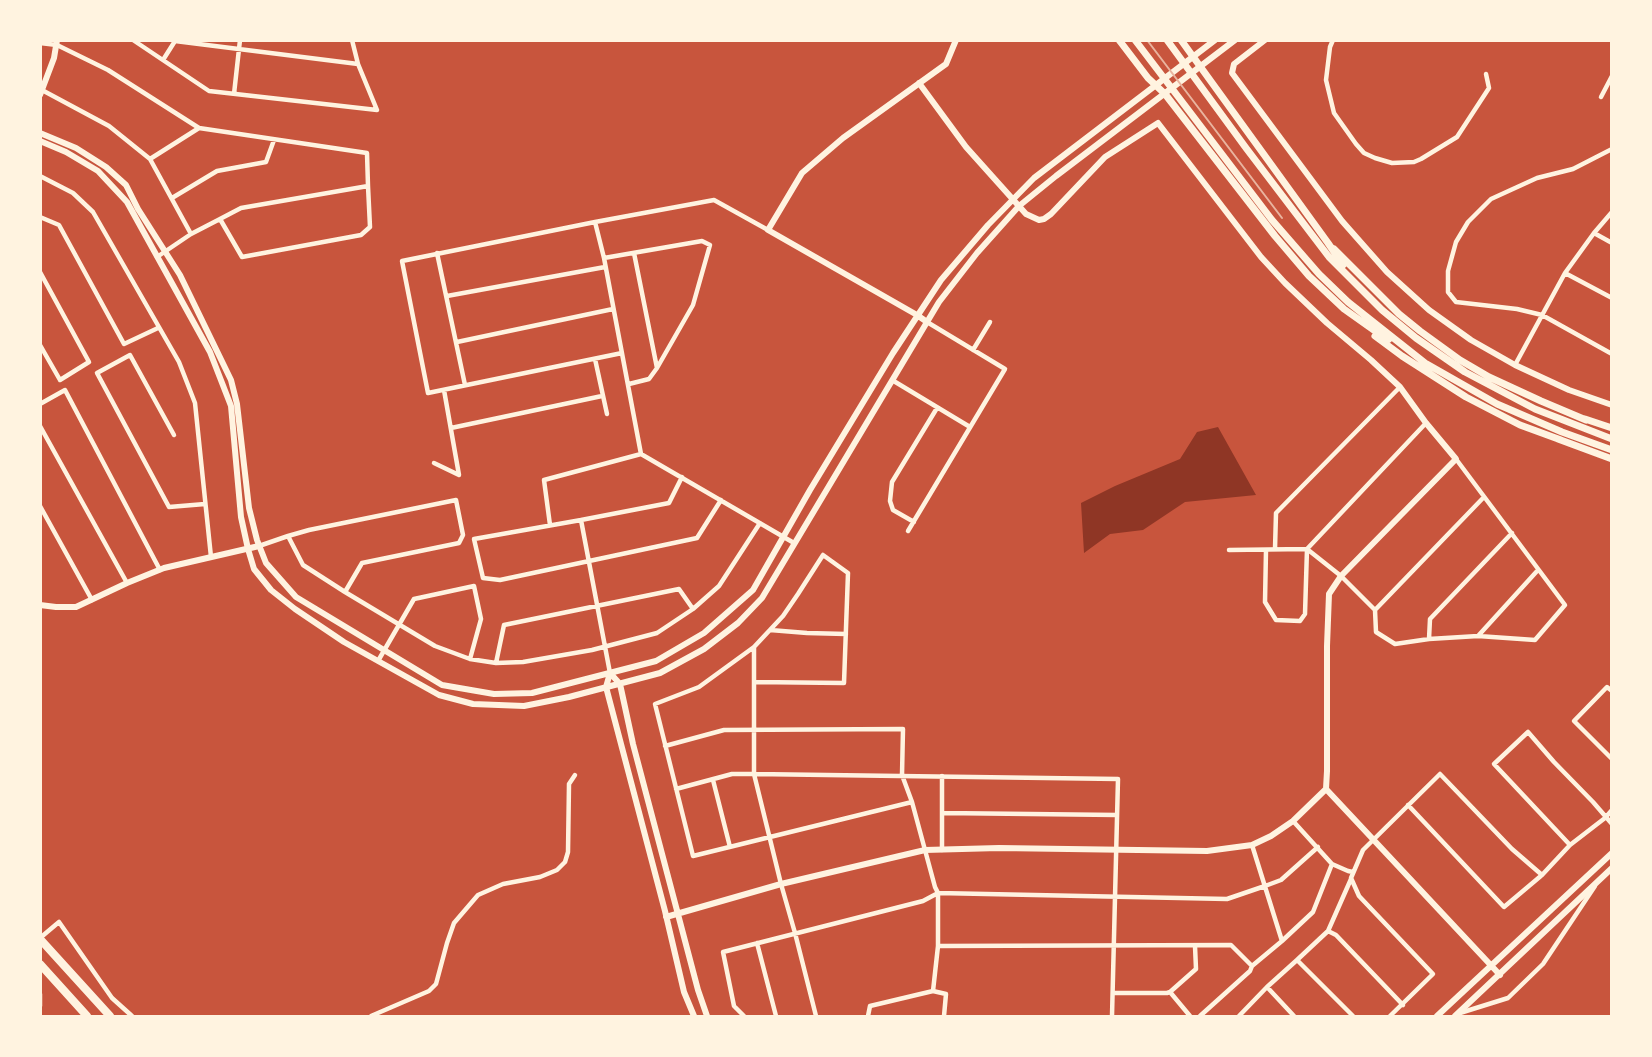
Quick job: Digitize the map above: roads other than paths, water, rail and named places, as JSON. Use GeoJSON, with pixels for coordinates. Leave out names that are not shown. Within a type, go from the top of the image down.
{"type":"FeatureCollection","features":[{"type":"Feature","properties":{"kind":"highway"},"geometry":{"type":"LineString","coordinates":[[40,939],[110,1017]]}},
{"type":"Feature","properties":{"kind":"highway"},"geometry":{"type":"LineString","coordinates":[[40,964],[87,1017]]}},
{"type":"Feature","properties":{"kind":"main road"},"geometry":{"type":"LineString","coordinates":[[1119,40],[1148,78],[1165,94],[1275,236],[1324,294],[1358,324],[1402,356],[1466,397],[1520,425],[1611,459]]}},
{"type":"Feature","properties":{"kind":"main road"},"geometry":{"type":"LineString","coordinates":[[1135,40],[1272,220],[1319,274],[1348,302],[1425,363],[1561,440]]}},
{"type":"Feature","properties":{"kind":"main road"},"geometry":{"type":"LineString","coordinates":[[1167,40],[1329,257],[1371,300],[1416,338],[1457,367],[1535,409],[1611,439]]}},
{"type":"Feature","properties":{"kind":"main road"},"geometry":{"type":"LineString","coordinates":[[1180,40],[1337,258],[1371,300]]}},
{"type":"Feature","properties":{"kind":"main road"},"geometry":{"type":"LineString","coordinates":[[1328,243],[1399,314],[1460,360],[1489,377],[1541,401],[1611,428]]}},
{"type":"Feature","properties":{"kind":"main road"},"geometry":{"type":"LineString","coordinates":[[1309,276],[1344,309],[1375,332],[1407,349]]}},
{"type":"Feature","properties":{"kind":"main road"},"geometry":{"type":"LineString","coordinates":[[1497,404],[1611,450]]}},
{"type":"Feature","properties":{"kind":"main road"},"geometry":{"type":"LineString","coordinates":[[1535,409],[1586,420]]}},
{"type":"Feature","properties":{"kind":"street"},"geometry":{"type":"LineString","coordinates":[[134,40],[209,91],[377,110],[358,64],[352,40]]}},
{"type":"Feature","properties":{"kind":"street"},"geometry":{"type":"LineString","coordinates":[[234,94],[240,40]]}},
{"type":"Feature","properties":{"kind":"street"},"geometry":{"type":"LineString","coordinates":[[768,230],[802,173],[843,138],[946,64],[956,40]]}},
{"type":"Feature","properties":{"kind":"street"},"geometry":{"type":"LineString","coordinates":[[40,132],[76,148],[106,167],[126,185],[180,275],[231,380],[237,404],[249,508],[266,563],[296,597],[442,685],[494,694],[532,693],[656,661],[704,633],[753,590],[917,315],[941,280],[987,225],[1034,178],[1215,40]]}},
{"type":"Feature","properties":{"kind":"street"},"geometry":{"type":"LineString","coordinates":[[40,141],[66,152],[98,171],[127,202],[210,352],[231,406],[241,517],[254,569],[272,590],[314,622],[344,642],[439,695],[473,704],[524,706],[569,697],[660,673],[704,649],[738,623],[762,598],[939,302],[976,253],[1019,206],[1234,40]]}},
{"type":"Feature","properties":{"kind":"street"},"geometry":{"type":"LineString","coordinates":[[1265,40],[1234,63],[1232,74],[1342,221],[1387,272],[1430,310],[1471,340],[1515,365],[1569,390],[1611,405]]}},
{"type":"Feature","properties":{"kind":"street"},"geometry":{"type":"LineString","coordinates":[[1333,40],[1326,80],[1334,113],[1364,153],[1392,163],[1414,162],[1457,137],[1489,88],[1486,74]]}},
{"type":"Feature","properties":{"kind":"street"},"geometry":{"type":"LineString","coordinates":[[163,60],[175,41],[358,64]]}},
{"type":"Feature","properties":{"kind":"street"},"geometry":{"type":"LineString","coordinates":[[40,43],[57,43],[108,70],[199,128],[367,153],[370,227],[361,235],[242,257],[220,219]]}},
{"type":"Feature","properties":{"kind":"street"},"geometry":{"type":"LineString","coordinates":[[57,43],[54,58],[41,91],[109,126],[150,159],[191,234]]}},
{"type":"Feature","properties":{"kind":"street"},"geometry":{"type":"LineString","coordinates":[[1601,97],[1611,76]]}},
{"type":"Feature","properties":{"kind":"street"},"geometry":{"type":"LineString","coordinates":[[919,83],[966,147],[1026,214],[1039,220],[1051,214],[1105,157],[1158,123],[1261,257],[1327,323],[1400,387],[1565,605],[1535,640],[1478,636],[1395,644],[1376,632],[1375,610],[1341,576],[1306,549],[1229,550]]}},
{"type":"Feature","properties":{"kind":"street"},"geometry":{"type":"LineString","coordinates":[[150,159],[199,128]]}},
{"type":"Feature","properties":{"kind":"street"},"geometry":{"type":"LineString","coordinates":[[172,198],[217,171],[266,162],[274,140]]}},
{"type":"Feature","properties":{"kind":"street"},"geometry":{"type":"LineString","coordinates":[[1611,149],[1573,169],[1537,178],[1491,199],[1468,222],[1456,242],[1448,271],[1448,292],[1456,302],[1517,309],[1542,315],[1611,354]]}},
{"type":"Feature","properties":{"kind":"street"},"geometry":{"type":"LineString","coordinates":[[40,176],[74,193],[93,212],[179,362],[195,403],[210,557]]}},
{"type":"Feature","properties":{"kind":"street"},"geometry":{"type":"LineString","coordinates":[[157,257],[191,234],[241,208],[368,186]]}},
{"type":"Feature","properties":{"kind":"street"},"geometry":{"type":"LineString","coordinates":[[622,353],[428,393],[402,261],[714,200],[917,315],[1005,369],[908,531]]}},
{"type":"Feature","properties":{"kind":"street"},"geometry":{"type":"LineString","coordinates":[[1515,365],[1565,273],[1611,212]]}},
{"type":"Feature","properties":{"kind":"street"},"geometry":{"type":"LineString","coordinates":[[40,218],[59,225],[124,344],[158,328]]}},
{"type":"Feature","properties":{"kind":"street"},"geometry":{"type":"LineString","coordinates":[[595,222],[629,384],[641,454]]}},
{"type":"Feature","properties":{"kind":"street"},"geometry":{"type":"LineString","coordinates":[[1594,233],[1611,243]]}},
{"type":"Feature","properties":{"kind":"street"},"geometry":{"type":"LineString","coordinates":[[604,258],[702,241],[710,245],[693,305],[657,368],[650,379],[629,384]]}},
{"type":"Feature","properties":{"kind":"street"},"geometry":{"type":"LineString","coordinates":[[437,253],[465,385]]}},
{"type":"Feature","properties":{"kind":"street"},"geometry":{"type":"LineString","coordinates":[[634,253],[657,368]]}},
{"type":"Feature","properties":{"kind":"street"},"geometry":{"type":"LineString","coordinates":[[447,296],[605,267]]}},
{"type":"Feature","properties":{"kind":"street"},"geometry":{"type":"LineString","coordinates":[[40,272],[89,362],[60,380],[40,345]]}},
{"type":"Feature","properties":{"kind":"street"},"geometry":{"type":"LineString","coordinates":[[1565,273],[1611,298]]}},
{"type":"Feature","properties":{"kind":"street"},"geometry":{"type":"LineString","coordinates":[[457,342],[613,309]]}},
{"type":"Feature","properties":{"kind":"street"},"geometry":{"type":"LineString","coordinates":[[973,350],[990,322]]}},
{"type":"Feature","properties":{"kind":"street"},"geometry":{"type":"LineString","coordinates":[[174,435],[130,355],[97,373],[169,507],[205,504]]}},
{"type":"Feature","properties":{"kind":"street"},"geometry":{"type":"LineString","coordinates":[[595,359],[607,414]]}},
{"type":"Feature","properties":{"kind":"street"},"geometry":{"type":"LineString","coordinates":[[892,380],[970,427]]}},
{"type":"Feature","properties":{"kind":"street"},"geometry":{"type":"LineString","coordinates":[[1275,549],[1276,513],[1400,387]]}},
{"type":"Feature","properties":{"kind":"street"},"geometry":{"type":"LineString","coordinates":[[40,404],[64,390],[160,570]]}},
{"type":"Feature","properties":{"kind":"street"},"geometry":{"type":"LineString","coordinates":[[434,463],[459,474],[444,390]]}},
{"type":"Feature","properties":{"kind":"street"},"geometry":{"type":"LineString","coordinates":[[451,428],[602,396]]}},
{"type":"Feature","properties":{"kind":"street"},"geometry":{"type":"LineString","coordinates":[[914,522],[893,510],[890,501],[892,482],[937,408]]}},
{"type":"Feature","properties":{"kind":"street"},"geometry":{"type":"LineString","coordinates":[[1266,550],[1265,602],[1276,620],[1300,621],[1305,614],[1306,549],[1426,423]]}},
{"type":"Feature","properties":{"kind":"street"},"geometry":{"type":"LineString","coordinates":[[40,426],[127,583]]}},
{"type":"Feature","properties":{"kind":"street"},"geometry":{"type":"LineString","coordinates":[[550,525],[544,480],[641,454],[795,541]]}},
{"type":"Feature","properties":{"kind":"street"},"geometry":{"type":"LineString","coordinates":[[666,917],[781,885],[925,850],[999,848],[1207,851],[1252,845],[1271,836],[1293,821],[1326,789],[1329,594],[1341,576],[1456,459]]}},
{"type":"Feature","properties":{"kind":"street"},"geometry":{"type":"LineString","coordinates":[[682,477],[669,503],[474,539],[483,578],[500,580],[697,538],[721,500]]}},
{"type":"Feature","properties":{"kind":"street"},"geometry":{"type":"LineString","coordinates":[[1375,610],[1484,498]]}},
{"type":"Feature","properties":{"kind":"street"},"geometry":{"type":"LineString","coordinates":[[40,605],[76,607],[160,570],[248,549],[288,536],[456,500],[463,535],[459,543],[362,563],[345,592]]}},
{"type":"Feature","properties":{"kind":"street"},"geometry":{"type":"LineString","coordinates":[[40,506],[92,600]]}},
{"type":"Feature","properties":{"kind":"street"},"geometry":{"type":"LineString","coordinates":[[581,520],[610,673],[606,687],[684,992],[694,1017]]}},
{"type":"Feature","properties":{"kind":"street"},"geometry":{"type":"LineString","coordinates":[[288,536],[303,565],[345,592],[435,646],[470,659],[496,663],[523,662],[657,633],[693,609],[719,586],[760,523]]}},
{"type":"Feature","properties":{"kind":"street"},"geometry":{"type":"LineString","coordinates":[[1429,639],[1430,619],[1512,533]]}},
{"type":"Feature","properties":{"kind":"street"},"geometry":{"type":"LineString","coordinates":[[754,682],[844,683],[848,573],[823,555],[798,594],[754,647],[699,687],[655,704],[693,856],[912,802]]}},
{"type":"Feature","properties":{"kind":"street"},"geometry":{"type":"LineString","coordinates":[[1478,636],[1538,570]]}},
{"type":"Feature","properties":{"kind":"street"},"geometry":{"type":"LineString","coordinates":[[378,661],[414,598],[474,586],[481,619],[470,659]]}},
{"type":"Feature","properties":{"kind":"street"},"geometry":{"type":"LineString","coordinates":[[496,663],[504,625],[679,589],[693,609]]}},
{"type":"Feature","properties":{"kind":"street"},"geometry":{"type":"LineString","coordinates":[[770,630],[846,634]]}},
{"type":"Feature","properties":{"kind":"street"},"geometry":{"type":"LineString","coordinates":[[754,647],[754,774],[781,885],[817,1016]]}},
{"type":"Feature","properties":{"kind":"street"},"geometry":{"type":"LineString","coordinates":[[610,673],[620,684],[633,744],[707,1017]]}},
{"type":"Feature","properties":{"kind":"street"},"geometry":{"type":"LineString","coordinates":[[1611,691],[1607,687],[1574,721],[1611,759]]}},
{"type":"Feature","properties":{"kind":"street"},"geometry":{"type":"LineString","coordinates":[[665,746],[724,730],[903,729],[902,775],[938,893],[938,946],[933,991]]}},
{"type":"Feature","properties":{"kind":"street"},"geometry":{"type":"LineString","coordinates":[[1570,845],[1494,764],[1528,732],[1611,824]]}},
{"type":"Feature","properties":{"kind":"street"},"geometry":{"type":"LineString","coordinates":[[676,789],[732,774],[1118,779],[1112,1017]]}},
{"type":"Feature","properties":{"kind":"street"},"geometry":{"type":"LineString","coordinates":[[1239,1017],[1267,987],[1328,931],[1363,850],[1440,774],[1512,849],[1542,874]]}},
{"type":"Feature","properties":{"kind":"street"},"geometry":{"type":"LineString","coordinates":[[371,1017],[420,996],[436,984],[454,923],[478,895],[503,885],[540,877],[557,870],[565,862],[568,852],[569,784],[575,775]]}},
{"type":"Feature","properties":{"kind":"street"},"geometry":{"type":"LineString","coordinates":[[942,776],[942,849]]}},
{"type":"Feature","properties":{"kind":"street"},"geometry":{"type":"LineString","coordinates":[[713,780],[730,847]]}},
{"type":"Feature","properties":{"kind":"street"},"geometry":{"type":"LineString","coordinates":[[1326,789],[1500,975]]}},
{"type":"Feature","properties":{"kind":"street"},"geometry":{"type":"LineString","coordinates":[[1408,805],[1504,907],[1542,874],[1570,845],[1605,818],[1611,810]]}},
{"type":"Feature","properties":{"kind":"street"},"geometry":{"type":"LineString","coordinates":[[942,813],[1117,815]]}},
{"type":"Feature","properties":{"kind":"street"},"geometry":{"type":"LineString","coordinates":[[1293,821],[1332,864],[1353,872]]}},
{"type":"Feature","properties":{"kind":"street"},"geometry":{"type":"LineString","coordinates":[[1252,845],[1282,941]]}},
{"type":"Feature","properties":{"kind":"street"},"geometry":{"type":"LineString","coordinates":[[744,1017],[734,1006],[723,952],[923,901],[938,893],[1227,899],[1281,880],[1318,847]]}},
{"type":"Feature","properties":{"kind":"street"},"geometry":{"type":"LineString","coordinates":[[1437,1017],[1611,853]]}},
{"type":"Feature","properties":{"kind":"street"},"geometry":{"type":"LineString","coordinates":[[1200,1017],[1250,971],[1252,966],[1313,912],[1332,864]]}},
{"type":"Feature","properties":{"kind":"street"},"geometry":{"type":"LineString","coordinates":[[1457,1015],[1611,868]]}},
{"type":"Feature","properties":{"kind":"street"},"geometry":{"type":"LineString","coordinates":[[1351,878],[1359,896],[1433,974],[1390,1017]]}},
{"type":"Feature","properties":{"kind":"street"},"geometry":{"type":"LineString","coordinates":[[1457,1015],[1508,998],[1543,964],[1600,879]]}},
{"type":"Feature","properties":{"kind":"street"},"geometry":{"type":"LineString","coordinates":[[40,939],[58,922],[112,998],[132,1017]]}},
{"type":"Feature","properties":{"kind":"street"},"geometry":{"type":"LineString","coordinates":[[1328,931],[1336,935],[1403,1005]]}},
{"type":"Feature","properties":{"kind":"street"},"geometry":{"type":"LineString","coordinates":[[757,943],[776,1017]]}},
{"type":"Feature","properties":{"kind":"street"},"geometry":{"type":"LineString","coordinates":[[938,946],[1232,945],[1252,966]]}},
{"type":"Feature","properties":{"kind":"street"},"geometry":{"type":"LineString","coordinates":[[1114,993],[1170,992],[1196,969],[1195,946]]}},
{"type":"Feature","properties":{"kind":"street"},"geometry":{"type":"LineString","coordinates":[[1296,960],[1353,1017]]}},
{"type":"Feature","properties":{"kind":"street"},"geometry":{"type":"LineString","coordinates":[[1267,987],[1294,1017]]}},
{"type":"Feature","properties":{"kind":"street"},"geometry":{"type":"LineString","coordinates":[[868,1017],[870,1006],[933,991],[946,994],[945,1017]]}},
{"type":"Feature","properties":{"kind":"street"},"geometry":{"type":"LineString","coordinates":[[1170,992],[1190,1017]]}},
{"type":"Feature","properties":{"kind":"street"},"geometry":{"type":"LineString","coordinates":[[40,994],[40,1006]]}},
{"type":"Feature","properties":{"kind":"railway"},"geometry":{"type":"LineString","coordinates":[[1147,40],[1282,218]]}}]}
